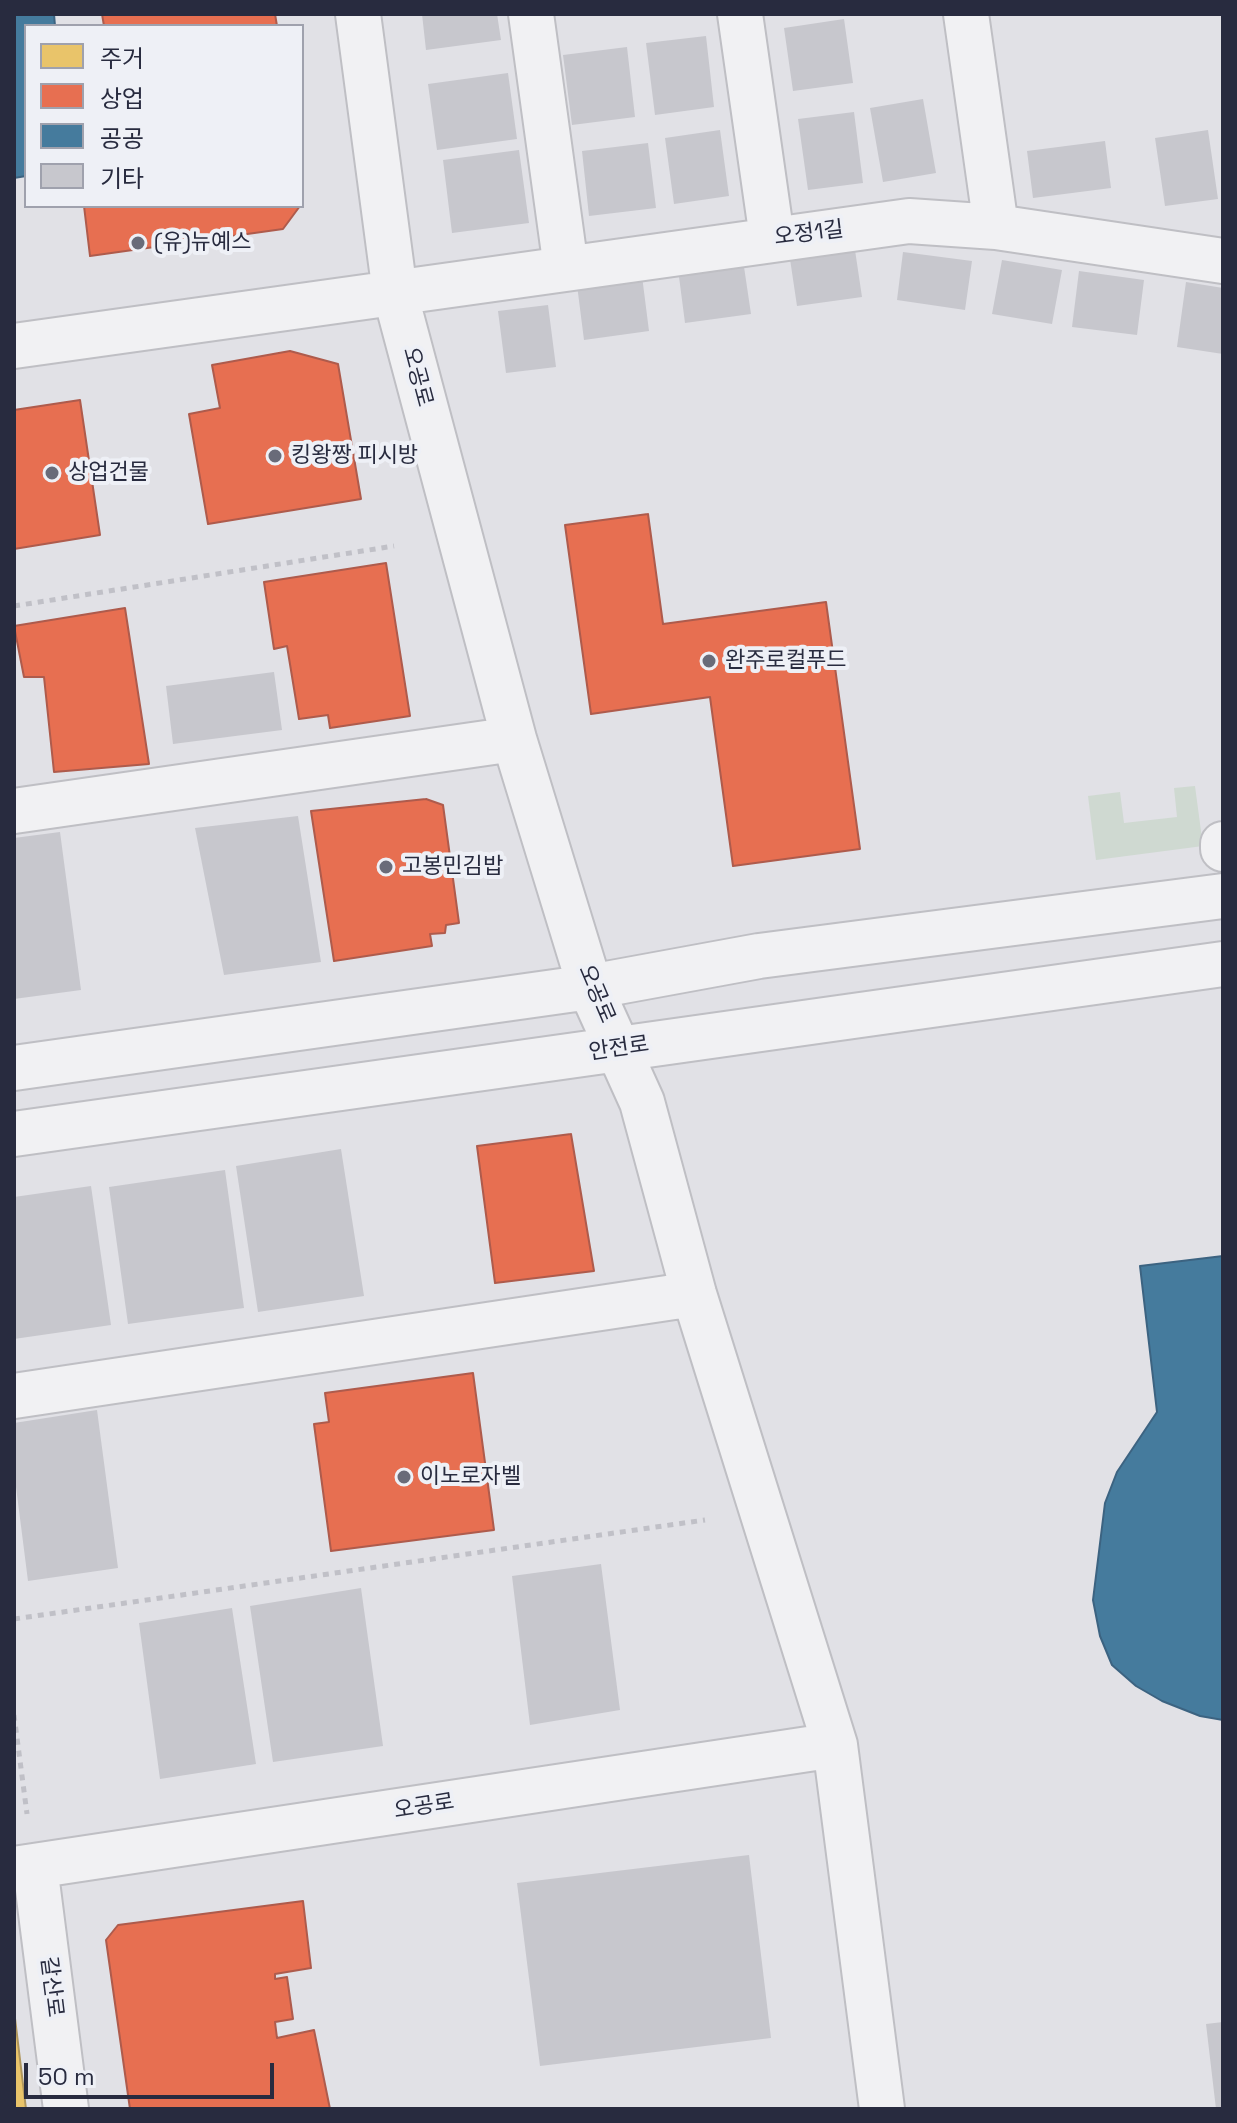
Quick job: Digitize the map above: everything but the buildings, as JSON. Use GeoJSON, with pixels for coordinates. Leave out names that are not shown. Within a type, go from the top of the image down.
{"type":"FeatureCollection","features":[{"type":"Feature","properties":{"kind":"street","name":"오공로"},"geometry":{"type":"LineString","coordinates":[[358,14],[395,293],[514,739],[590,987],[642,1102],[694,1294],[835,1745],[882,2109]]}},
{"type":"Feature","properties":{"kind":"street"},"geometry":{"type":"LineString","coordinates":[[531,14],[566,268]]}},
{"type":"Feature","properties":{"kind":"street"},"geometry":{"type":"LineString","coordinates":[[740,14],[772,238]]}},
{"type":"Feature","properties":{"kind":"street"},"geometry":{"type":"LineString","coordinates":[[966,14],[996,227]]}},
{"type":"Feature","properties":{"kind":"street","name":"오정1길"},"geometry":{"type":"LineString","coordinates":[[395,293],[909,221],[996,227],[1223,261]]}},
{"type":"Feature","properties":{"kind":"street"},"geometry":{"type":"LineString","coordinates":[[14,346],[395,293]]}},
{"type":"Feature","properties":{"kind":"street"},"geometry":{"type":"LineString","coordinates":[[14,811],[514,739]]}},
{"type":"Feature","properties":{"kind":"street"},"geometry":{"type":"LineString","coordinates":[[14,1068],[590,987],[759,956],[1223,896]]}},
{"type":"Feature","properties":{"kind":"street","name":"안전로"},"geometry":{"type":"LineString","coordinates":[[14,1134],[1223,964]]}},
{"type":"Feature","properties":{"kind":"street"},"geometry":{"type":"LineString","coordinates":[[14,1396],[694,1294]]}},
{"type":"Feature","properties":{"kind":"street","name":"오공로"},"geometry":{"type":"LineString","coordinates":[[24,1867],[835,1745]]}},
{"type":"Feature","properties":{"kind":"street","name":"갈산로"},"geometry":{"type":"LineString","coordinates":[[24,1867],[66,2109]]}},
{"type":"Feature","properties":{"kind":"path"},"geometry":{"type":"LineString","coordinates":[[14,606],[394,546]]}},
{"type":"Feature","properties":{"kind":"path"},"geometry":{"type":"LineString","coordinates":[[14,1619],[705,1520]]}},
{"type":"Feature","properties":{"kind":"path"},"geometry":{"type":"LineString","coordinates":[[14,1715],[27,1814]]}},
{"type":"Feature","properties":{"kind":"shaded area"},"geometry":{"type":"Polygon","coordinates":[[[1195,786],[1203,846],[1096,860],[1088,796],[1120,792],[1124,823],[1177,817],[1174,788],[1195,786]]]}},
{"type":"Feature","properties":{"kind":"place","name":"(유)뉴예스"},"geometry":{"type":"Point","coordinates":[138,243]}},
{"type":"Feature","properties":{"kind":"place","name":"킹왕짱 피시방"},"geometry":{"type":"Point","coordinates":[275,456]}},
{"type":"Feature","properties":{"kind":"place","name":"상업건물"},"geometry":{"type":"Point","coordinates":[52,473]}},
{"type":"Feature","properties":{"kind":"place","name":"완주로컬푸드"},"geometry":{"type":"Point","coordinates":[709,661]}},
{"type":"Feature","properties":{"kind":"place","name":"고봉민김밥"},"geometry":{"type":"Point","coordinates":[386,867]}},
{"type":"Feature","properties":{"kind":"place","name":"이노로자벨"},"geometry":{"type":"Point","coordinates":[404,1477]}}]}
